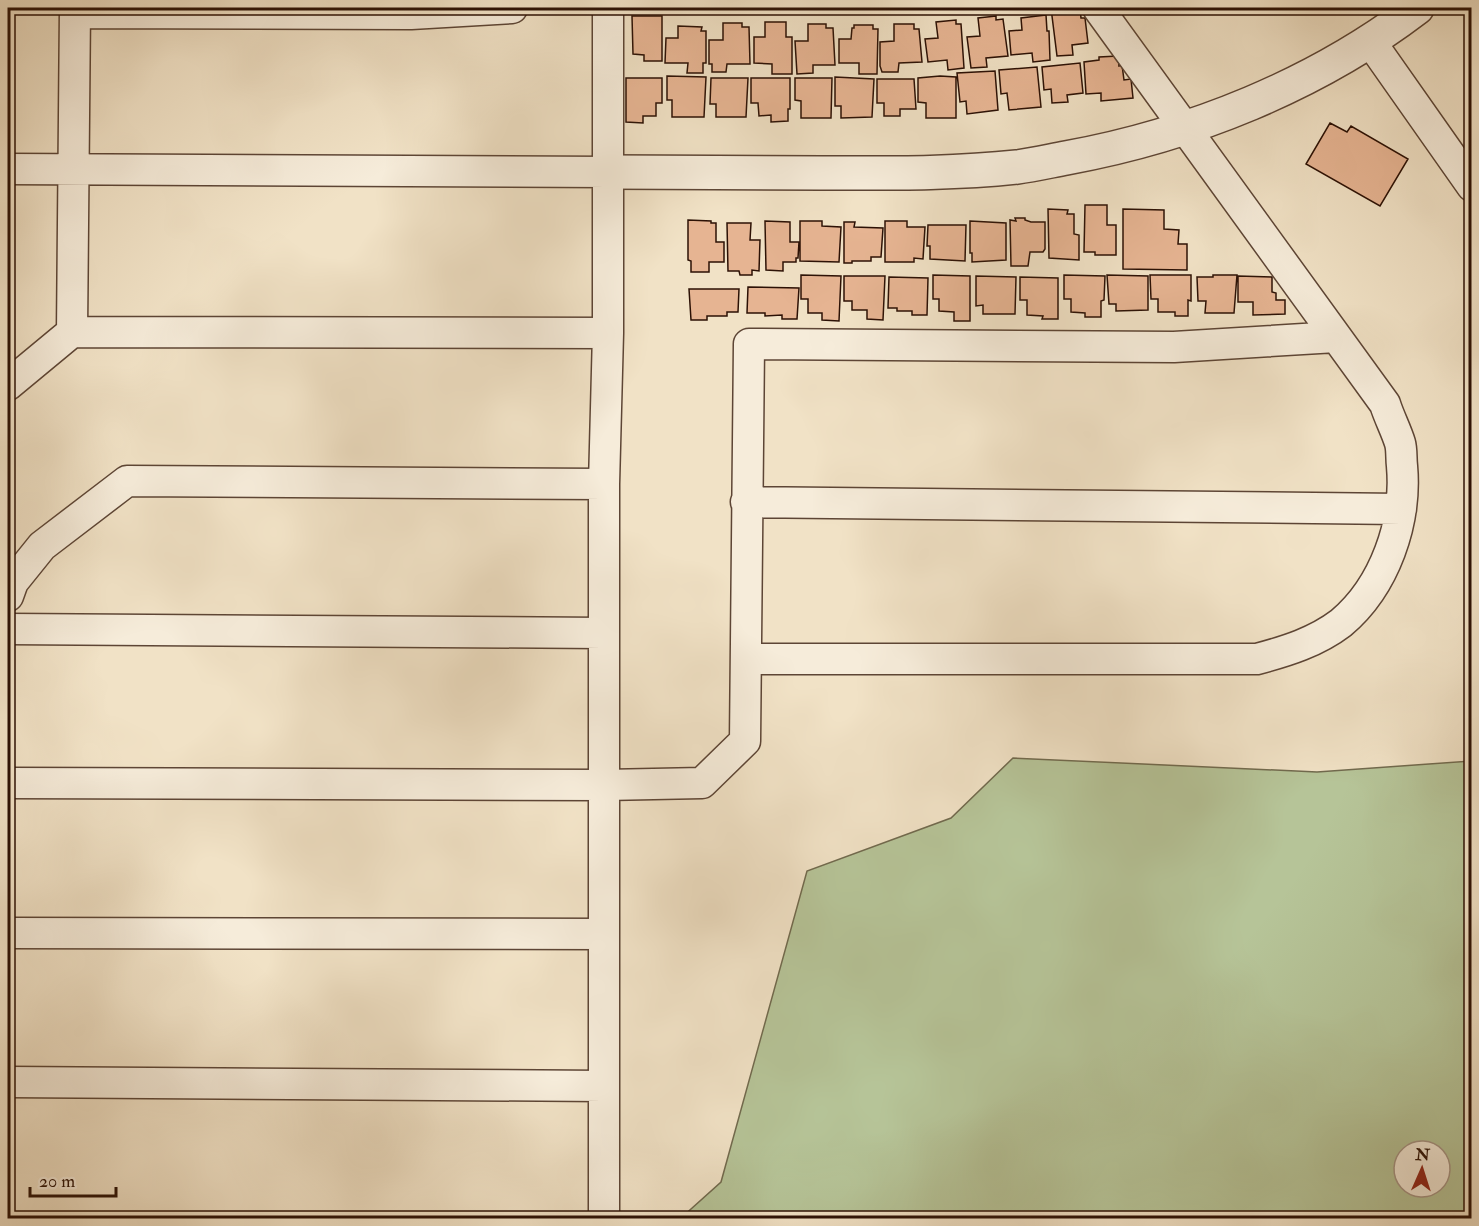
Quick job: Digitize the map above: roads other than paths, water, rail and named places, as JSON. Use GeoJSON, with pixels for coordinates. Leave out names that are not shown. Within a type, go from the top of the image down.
{"type":"FeatureCollection","features":[{"type":"Feature","properties":{"kind":"street"},"geometry":{"type":"LineString","coordinates":[[72,332],[75,10],[411,14],[512,8]]}},
{"type":"Feature","properties":{"kind":"street"},"geometry":{"type":"LineString","coordinates":[[604,1218],[603,633],[608,333],[608,8]]}},
{"type":"Feature","properties":{"kind":"street"},"geometry":{"type":"LineString","coordinates":[[746,659],[1257,658],[1296,649],[1340,623],[1365,596],[1386,562],[1397,530],[1403,479],[1400,444],[1385,404],[1098,8]]}},
{"type":"Feature","properties":{"kind":"street"},"geometry":{"type":"LineString","coordinates":[[8,169],[931,173],[1019,167],[1094,153],[1185,128],[1253,103],[1370,42],[1417,8]]}},
{"type":"Feature","properties":{"kind":"street"},"geometry":{"type":"LineString","coordinates":[[1370,42],[1472,186]]}},
{"type":"Feature","properties":{"kind":"street"},"geometry":{"type":"LineString","coordinates":[[8,386],[72,332],[608,333]]}},
{"type":"Feature","properties":{"kind":"street"},"geometry":{"type":"LineString","coordinates":[[8,783],[605,785],[702,783],[745,741],[748,344],[1173,346],[1336,337]]}},
{"type":"Feature","properties":{"kind":"street"},"geometry":{"type":"LineString","coordinates":[[8,596],[13,582],[42,546],[127,481],[604,484]]}},
{"type":"Feature","properties":{"kind":"street"},"geometry":{"type":"LineString","coordinates":[[747,502],[1401,509]]}},
{"type":"Feature","properties":{"kind":"street"},"geometry":{"type":"LineString","coordinates":[[8,629],[603,633]]}},
{"type":"Feature","properties":{"kind":"street"},"geometry":{"type":"LineString","coordinates":[[8,933],[604,934]]}},
{"type":"Feature","properties":{"kind":"street"},"geometry":{"type":"LineString","coordinates":[[8,1082],[603,1086]]}}]}
